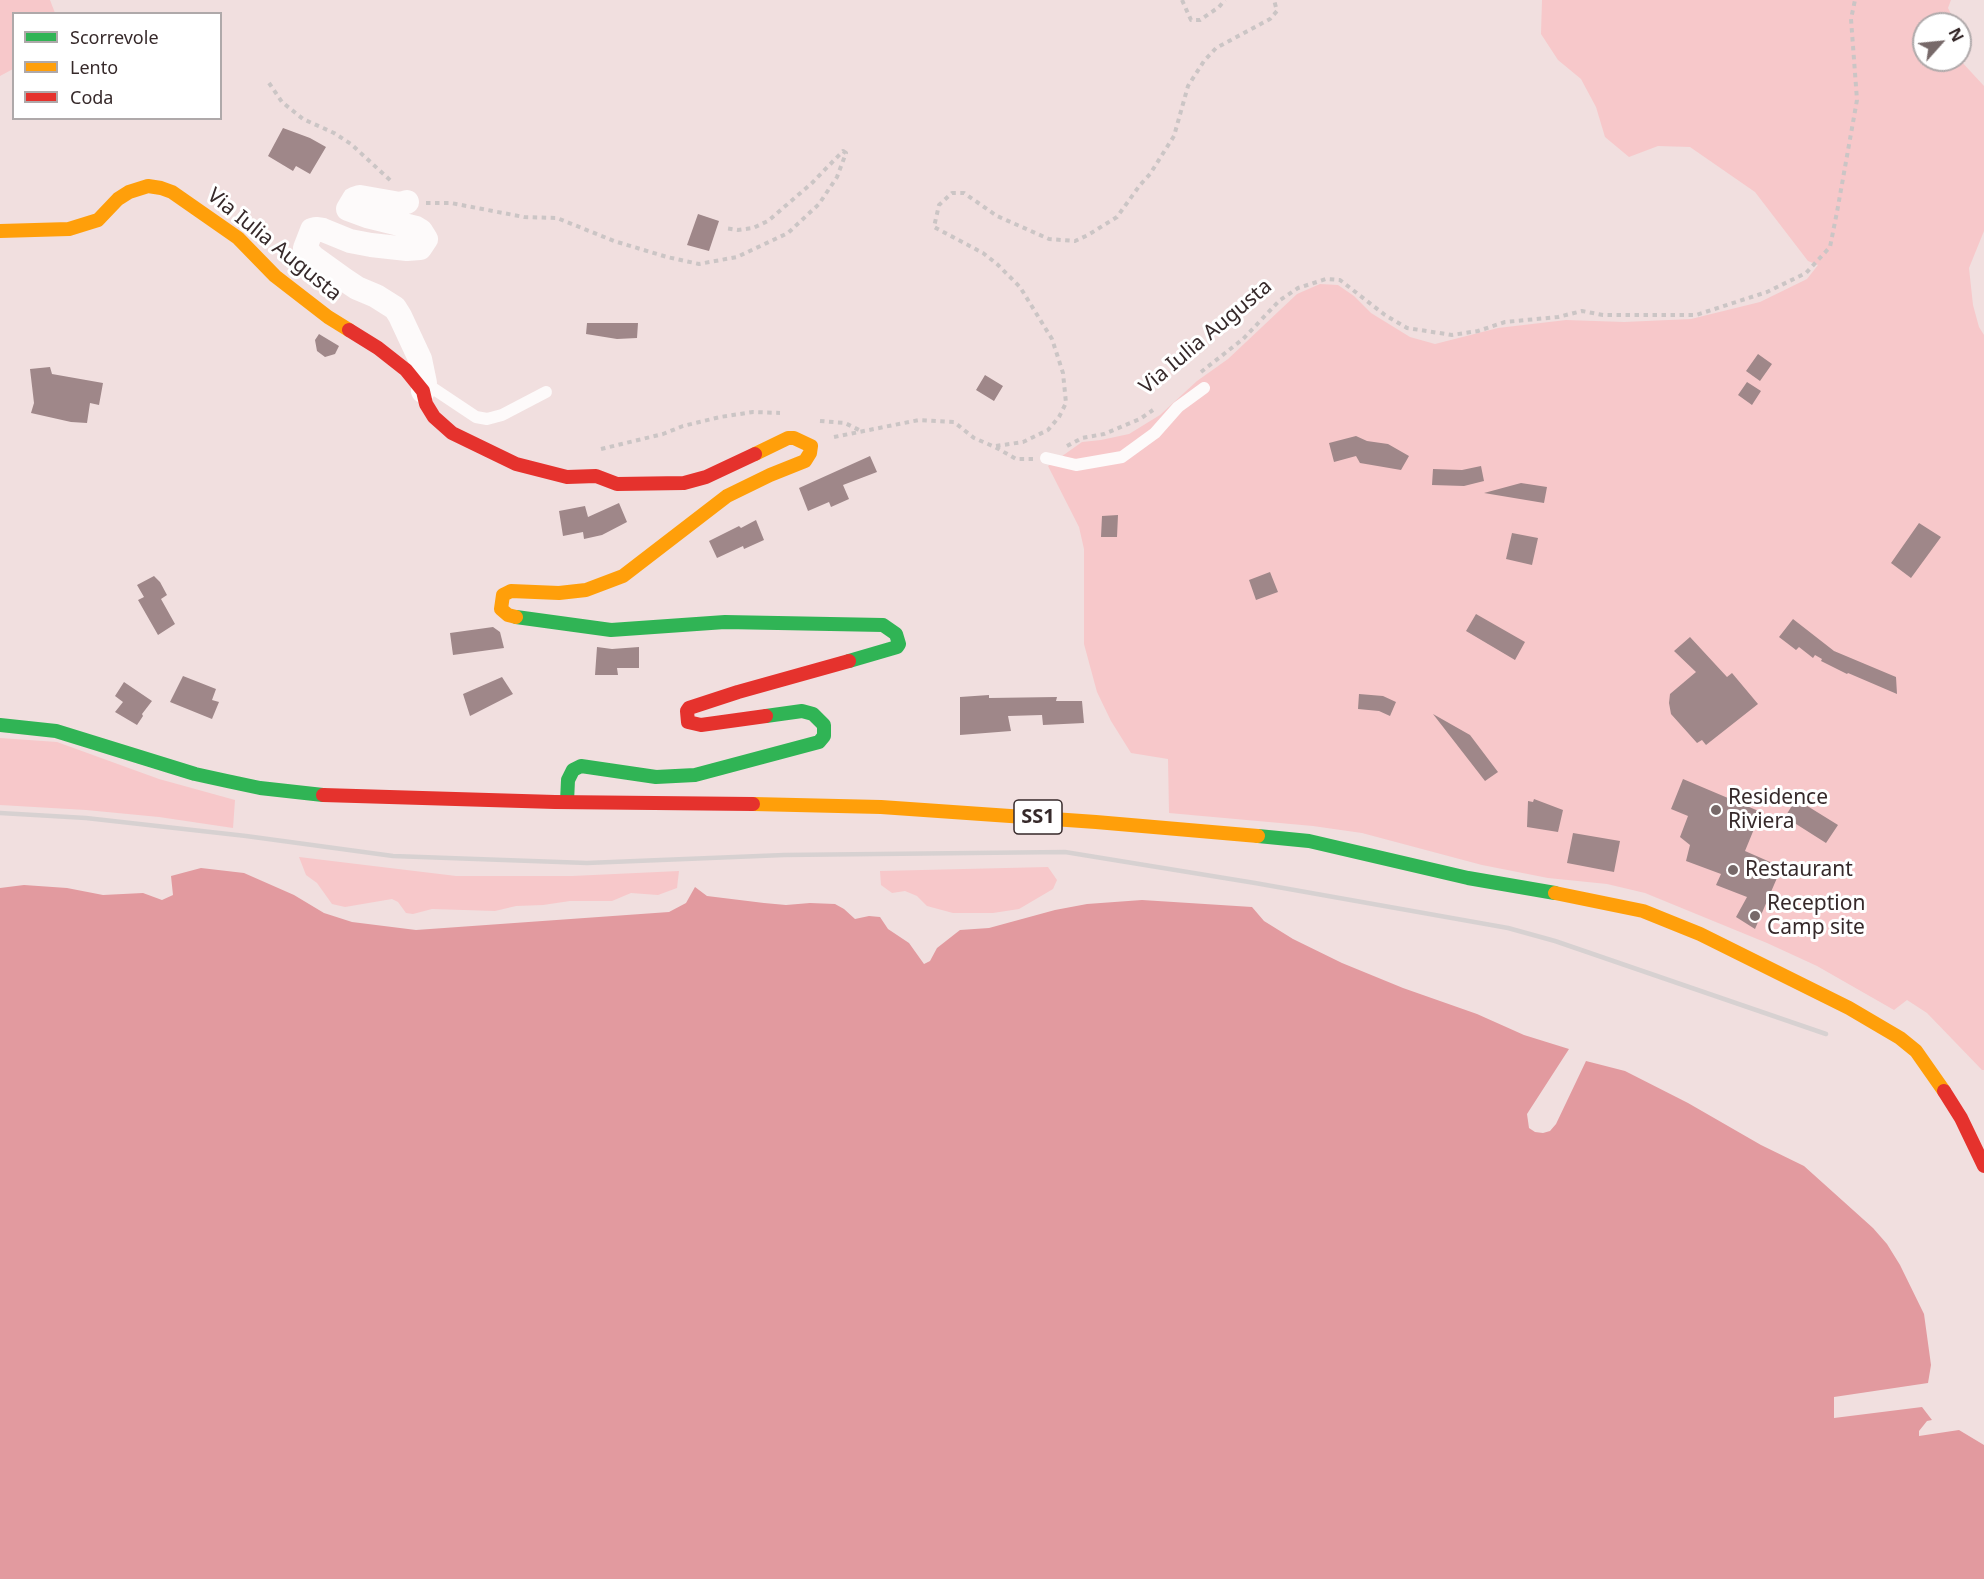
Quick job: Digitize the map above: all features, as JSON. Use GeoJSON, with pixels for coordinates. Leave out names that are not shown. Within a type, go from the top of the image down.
{"type":"FeatureCollection","features":[{"type":"Feature","properties":{"kind":"street","name":"Via Iulia Augusta"},"geometry":{"type":"LineString","coordinates":[[0,231],[69,229],[98,220],[124,195],[148,186],[161,188],[193,205],[238,238],[296,294],[378,348],[406,370],[424,387],[426,404],[434,417],[452,433],[486,451],[539,471],[567,477],[596,476],[617,484],[684,483],[706,477],[788,438],[794,438],[811,446]]}},
{"type":"Feature","properties":{"kind":"street"},"geometry":{"type":"LineString","coordinates":[[407,202],[399,204],[360,197],[354,199],[348,209],[416,228],[426,239],[420,248],[371,245],[316,229],[312,231],[305,249],[357,288],[395,308],[420,359],[424,387]]}},
{"type":"Feature","properties":{"kind":"street"},"geometry":{"type":"LineString","coordinates":[[567,802],[568,780],[573,770],[581,766],[656,777],[694,775],[819,742],[824,736],[824,725],[813,714],[802,711],[701,725],[688,722],[687,711],[689,708],[738,692],[897,647],[899,644],[896,634],[883,624],[725,622],[611,630],[521,619],[508,615],[501,609],[503,594],[511,591],[559,593],[586,590],[622,576],[727,496],[805,461],[811,446]]}},
{"type":"Feature","properties":{"kind":"street","name":"SS1"},"geometry":{"type":"LineString","coordinates":[[0,725],[56,730],[195,774],[269,789],[329,796],[567,802],[755,802],[881,807],[1254,835],[1309,841],[1468,878],[1582,897],[1643,911],[1700,934],[1849,1008],[1900,1038],[1916,1052],[1973,1133],[1983,1162]]}},
{"type":"Feature","properties":{"kind":"lane"},"geometry":{"type":"LineString","coordinates":[[424,387],[476,417],[487,418],[502,415],[546,392]]}},
{"type":"Feature","properties":{"kind":"lane"},"geometry":{"type":"LineString","coordinates":[[1046,458],[1076,465],[1122,457],[1155,433],[1178,407],[1204,388]]}},
{"type":"Feature","properties":{"kind":"path"},"geometry":{"type":"LineString","coordinates":[[1182,0],[1191,20],[1200,20],[1225,0]]}},
{"type":"Feature","properties":{"kind":"path"},"geometry":{"type":"LineString","coordinates":[[995,447],[1023,441],[1048,430],[1059,417],[1066,403],[1063,373],[1052,339],[1020,286],[982,253],[934,227],[939,205],[952,193],[964,193],[997,216],[1049,239],[1076,241],[1098,229],[1117,217],[1150,174],[1174,136],[1188,86],[1204,61],[1216,48],[1270,19],[1277,11],[1274,0]]}},
{"type":"Feature","properties":{"kind":"path","name":"Via Iulia Augusta"},"geometry":{"type":"LineString","coordinates":[[1199,374],[1243,339],[1280,300],[1298,288],[1326,279],[1340,280],[1385,315],[1407,328],[1452,335],[1478,331],[1505,322],[1558,317],[1582,311],[1603,315],[1696,315],[1767,291],[1806,273],[1830,247],[1839,201],[1857,100],[1851,19],[1855,0]]}},
{"type":"Feature","properties":{"kind":"path"},"geometry":{"type":"LineString","coordinates":[[269,83],[282,102],[303,118],[351,144],[398,187],[407,202],[451,203],[524,217],[556,219],[637,249],[699,264],[737,257],[788,233],[819,204],[837,177],[846,153],[843,151],[812,183],[768,222],[753,228],[738,230],[725,228]]}},
{"type":"Feature","properties":{"kind":"path","name":"Via Iulia Augusta"},"geometry":{"type":"LineString","coordinates":[[811,446],[836,436],[919,420],[954,422],[974,438],[1016,459],[1046,458],[1082,438],[1104,434],[1140,419],[1155,408]]}},
{"type":"Feature","properties":{"kind":"path"},"geometry":{"type":"LineString","coordinates":[[593,450],[663,434],[682,426],[753,411]]}},
{"type":"Feature","properties":{"kind":"shaded area"},"geometry":{"type":"Polygon","coordinates":[[[0,0],[50,0],[55,12],[12,12],[12,70],[0,76],[0,0]]]}},
{"type":"Feature","properties":{"kind":"shaded area"},"geometry":{"type":"Polygon","coordinates":[[[1542,0],[1951,0],[1948,8],[1950,12],[1912,12],[1912,72],[1971,72],[1984,86],[1984,231],[1969,268],[1973,305],[1979,327],[1984,335],[1984,1070],[1927,1013],[1907,1000],[1894,1010],[1817,966],[1645,893],[1607,884],[1548,878],[1482,865],[1362,833],[1313,826],[1169,813],[1168,759],[1131,753],[1111,721],[1097,692],[1084,644],[1084,549],[1079,527],[1048,466],[1082,442],[1129,434],[1160,415],[1197,381],[1228,359],[1297,294],[1320,284],[1338,285],[1354,296],[1371,313],[1410,337],[1435,344],[1498,328],[1566,320],[1624,322],[1691,319],[1760,302],[1807,279],[1818,265],[1808,261],[1755,192],[1690,147],[1658,146],[1629,157],[1605,137],[1596,107],[1581,79],[1558,60],[1541,34],[1542,0]]]}},
{"type":"Feature","properties":{"kind":"shaded area"},"geometry":{"type":"Polygon","coordinates":[[[0,738],[57,742],[159,779],[235,800],[233,828],[159,817],[0,805],[0,738]]]}},
{"type":"Feature","properties":{"kind":"shaded area"},"geometry":{"type":"Polygon","coordinates":[[[299,857],[456,876],[572,876],[679,871],[677,888],[658,895],[631,893],[612,901],[570,901],[516,906],[495,911],[432,909],[413,914],[406,913],[398,902],[392,899],[345,907],[332,904],[317,883],[306,875],[299,857]]]}},
{"type":"Feature","properties":{"kind":"shaded area"},"geometry":{"type":"Polygon","coordinates":[[[1048,867],[1057,880],[1053,889],[1019,909],[993,913],[953,913],[927,906],[917,896],[905,891],[892,893],[881,885],[880,871],[1048,867]]]}},
{"type":"Feature","properties":{"kind":"shaded area"},"geometry":{"type":"Polygon","coordinates":[[[201,868],[244,873],[294,895],[324,913],[352,922],[416,930],[669,912],[686,903],[695,887],[707,896],[764,903],[835,904],[855,919],[869,916],[880,917],[888,929],[909,943],[924,964],[930,961],[937,948],[960,930],[989,928],[1087,904],[1142,900],[1252,907],[1264,921],[1293,939],[1342,963],[1403,988],[1477,1014],[1524,1035],[1569,1049],[1527,1114],[1529,1128],[1535,1132],[1550,1131],[1556,1124],[1586,1061],[1625,1071],[1804,1166],[1873,1228],[1887,1244],[1900,1265],[1924,1314],[1931,1365],[1928,1383],[1834,1397],[1834,1418],[1922,1407],[1932,1420],[1927,1421],[1919,1431],[1919,1436],[1959,1430],[1984,1445],[1984,1579],[0,1579],[0,888],[24,885],[67,888],[103,895],[143,893],[162,900],[173,895],[171,876],[201,868]]]}},
{"type":"Feature","properties":{"kind":"building"},"geometry":{"type":"Polygon","coordinates":[[[283,128],[326,147],[310,174],[296,166],[293,171],[268,156],[283,128]]]}},
{"type":"Feature","properties":{"kind":"building"},"geometry":{"type":"Polygon","coordinates":[[[698,214],[719,221],[709,251],[687,245],[698,214]]]}},
{"type":"Feature","properties":{"kind":"building"},"geometry":{"type":"Polygon","coordinates":[[[587,323],[638,323],[637,338],[617,339],[586,334],[587,323]]]}},
{"type":"Feature","properties":{"kind":"building"},"geometry":{"type":"Polygon","coordinates":[[[319,334],[339,346],[335,354],[325,357],[317,351],[315,340],[319,334]]]}},
{"type":"Feature","properties":{"kind":"building"},"geometry":{"type":"Polygon","coordinates":[[[1758,354],[1772,364],[1760,381],[1746,371],[1758,354]]]}},
{"type":"Feature","properties":{"kind":"building"},"geometry":{"type":"Polygon","coordinates":[[[50,367],[52,374],[103,383],[99,405],[90,403],[87,423],[71,422],[31,413],[34,403],[30,369],[50,367]]]}},
{"type":"Feature","properties":{"kind":"building"},"geometry":{"type":"Polygon","coordinates":[[[985,375],[1003,386],[994,401],[976,390],[985,375]]]}},
{"type":"Feature","properties":{"kind":"building"},"geometry":{"type":"Polygon","coordinates":[[[1747,382],[1761,391],[1752,405],[1738,395],[1747,382]]]}},
{"type":"Feature","properties":{"kind":"building"},"geometry":{"type":"Polygon","coordinates":[[[1356,436],[1367,441],[1388,444],[1409,456],[1401,470],[1360,463],[1356,456],[1334,462],[1329,443],[1356,436]]]}},
{"type":"Feature","properties":{"kind":"building"},"geometry":{"type":"Polygon","coordinates":[[[870,456],[877,472],[843,485],[849,499],[831,507],[829,502],[808,511],[799,488],[870,456]]]}},
{"type":"Feature","properties":{"kind":"building"},"geometry":{"type":"Polygon","coordinates":[[[1481,466],[1484,481],[1464,486],[1432,485],[1433,469],[1462,470],[1481,466]]]}},
{"type":"Feature","properties":{"kind":"building"},"geometry":{"type":"Polygon","coordinates":[[[1521,483],[1547,487],[1544,503],[1484,493],[1521,483]]]}},
{"type":"Feature","properties":{"kind":"building"},"geometry":{"type":"Polygon","coordinates":[[[619,503],[627,522],[602,535],[584,539],[583,532],[563,536],[559,511],[585,506],[588,517],[619,503]]]}},
{"type":"Feature","properties":{"kind":"building"},"geometry":{"type":"Polygon","coordinates":[[[1118,515],[1117,537],[1101,537],[1102,516],[1118,515]]]}},
{"type":"Feature","properties":{"kind":"building"},"geometry":{"type":"Polygon","coordinates":[[[756,520],[764,540],[744,549],[743,546],[717,558],[709,541],[756,520]]]}},
{"type":"Feature","properties":{"kind":"building"},"geometry":{"type":"Polygon","coordinates":[[[1919,523],[1941,537],[1911,578],[1891,563],[1919,523]]]}},
{"type":"Feature","properties":{"kind":"building"},"geometry":{"type":"Polygon","coordinates":[[[1512,533],[1538,538],[1532,565],[1506,559],[1512,533]]]}},
{"type":"Feature","properties":{"kind":"building"},"geometry":{"type":"Polygon","coordinates":[[[1270,572],[1278,592],[1256,600],[1249,580],[1270,572]]]}},
{"type":"Feature","properties":{"kind":"building"},"geometry":{"type":"Polygon","coordinates":[[[154,576],[167,595],[161,599],[175,624],[158,635],[138,600],[144,597],[137,585],[154,576]]]}},
{"type":"Feature","properties":{"kind":"building"},"geometry":{"type":"Polygon","coordinates":[[[1476,614],[1525,642],[1515,660],[1466,631],[1476,614]]]}},
{"type":"Feature","properties":{"kind":"building"},"geometry":{"type":"Polygon","coordinates":[[[1793,619],[1834,651],[1896,677],[1897,694],[1847,674],[1821,661],[1822,659],[1815,655],[1813,658],[1799,647],[1796,650],[1779,637],[1793,619]]]}},
{"type":"Feature","properties":{"kind":"building"},"geometry":{"type":"Polygon","coordinates":[[[493,627],[500,632],[504,648],[453,655],[450,633],[493,627]]]}},
{"type":"Feature","properties":{"kind":"building"},"geometry":{"type":"Polygon","coordinates":[[[1690,637],[1727,677],[1732,673],[1758,704],[1706,745],[1702,740],[1697,743],[1671,714],[1669,703],[1670,694],[1696,672],[1674,651],[1690,637]]]}},
{"type":"Feature","properties":{"kind":"building"},"geometry":{"type":"Polygon","coordinates":[[[597,647],[612,649],[639,647],[639,668],[617,668],[618,675],[595,675],[597,647]]]}},
{"type":"Feature","properties":{"kind":"building"},"geometry":{"type":"Polygon","coordinates":[[[183,676],[216,689],[212,700],[219,702],[212,719],[170,702],[183,676]]]}},
{"type":"Feature","properties":{"kind":"building"},"geometry":{"type":"Polygon","coordinates":[[[502,677],[513,694],[470,716],[463,694],[502,677]]]}},
{"type":"Feature","properties":{"kind":"building"},"geometry":{"type":"Polygon","coordinates":[[[124,682],[152,701],[137,725],[115,712],[123,702],[115,696],[124,682]]]}},
{"type":"Feature","properties":{"kind":"building"},"geometry":{"type":"Polygon","coordinates":[[[1359,694],[1383,696],[1396,702],[1390,716],[1379,711],[1358,709],[1359,694]]]}},
{"type":"Feature","properties":{"kind":"building"},"geometry":{"type":"Polygon","coordinates":[[[989,695],[989,698],[1057,697],[1056,701],[1082,701],[1084,723],[1043,725],[1042,715],[1008,716],[1011,731],[960,735],[960,697],[989,695]]]}},
{"type":"Feature","properties":{"kind":"building"},"geometry":{"type":"Polygon","coordinates":[[[1433,714],[1470,735],[1498,772],[1485,781],[1433,714]]]}},
{"type":"Feature","properties":{"kind":"building"},"geometry":{"type":"Polygon","coordinates":[[[1683,779],[1761,812],[1745,851],[1777,865],[1776,870],[1780,871],[1755,929],[1736,917],[1747,897],[1716,885],[1721,874],[1686,861],[1690,845],[1680,837],[1688,816],[1671,809],[1683,779]]]}},
{"type":"Feature","properties":{"kind":"building"},"geometry":{"type":"Polygon","coordinates":[[[1534,799],[1563,810],[1558,832],[1527,827],[1528,801],[1533,802],[1534,799]]]}},
{"type":"Feature","properties":{"kind":"building"},"geometry":{"type":"Polygon","coordinates":[[[1796,799],[1838,825],[1826,843],[1785,817],[1796,799]]]}},
{"type":"Feature","properties":{"kind":"building"},"geometry":{"type":"Polygon","coordinates":[[[1573,833],[1620,841],[1614,872],[1567,863],[1573,833]]]}},
{"type":"Feature","properties":{"kind":"railway"},"geometry":{"type":"LineString","coordinates":[[0,813],[86,818],[393,856],[587,863],[784,855],[1065,852],[1508,928],[1555,941],[1826,1034]]}},
{"type":"Feature","properties":{"kind":"traffic: fast"},"geometry":{"type":"LineString","coordinates":[[516,617],[611,630],[725,622],[883,625],[896,634],[899,644],[897,647],[849,661]]}},
{"type":"Feature","properties":{"kind":"traffic: fast"},"geometry":{"type":"LineString","coordinates":[[567,802],[568,780],[573,770],[581,766],[656,777],[695,775],[819,742],[824,736],[824,725],[813,714],[802,711],[766,716]]}},
{"type":"Feature","properties":{"kind":"traffic: fast"},"geometry":{"type":"LineString","coordinates":[[0,725],[56,731],[195,774],[227,781],[260,788],[323,795]]}},
{"type":"Feature","properties":{"kind":"traffic: fast"},"geometry":{"type":"LineString","coordinates":[[1258,836],[1309,841],[1468,878],[1555,893]]}},
{"type":"Feature","properties":{"kind":"traffic: slow"},"geometry":{"type":"LineString","coordinates":[[0,231],[69,229],[98,220],[118,199],[129,192],[148,186],[161,188],[172,192],[238,238],[275,276],[328,317],[349,330]]}},
{"type":"Feature","properties":{"kind":"traffic: slow"},"geometry":{"type":"LineString","coordinates":[[516,617],[508,615],[501,609],[503,595],[511,591],[559,593],[586,590],[623,576],[727,496],[805,461],[811,446],[794,438],[788,438],[755,454]]}},
{"type":"Feature","properties":{"kind":"traffic: slow"},"geometry":{"type":"LineString","coordinates":[[753,804],[881,807],[1258,836]]}},
{"type":"Feature","properties":{"kind":"traffic: slow"},"geometry":{"type":"LineString","coordinates":[[1555,893],[1643,911],[1700,934],[1849,1008],[1900,1038],[1916,1051],[1944,1091]]}},
{"type":"Feature","properties":{"kind":"traffic: jam"},"geometry":{"type":"LineString","coordinates":[[349,330],[378,348],[406,370],[423,391],[426,404],[434,417],[452,433],[516,464],[567,477],[596,476],[617,484],[684,483],[706,477],[755,454]]}},
{"type":"Feature","properties":{"kind":"traffic: jam"},"geometry":{"type":"LineString","coordinates":[[766,716],[701,725],[688,722],[687,711],[689,708],[738,692],[849,661]]}},
{"type":"Feature","properties":{"kind":"traffic: jam"},"geometry":{"type":"LineString","coordinates":[[323,795],[555,802],[753,804]]}},
{"type":"Feature","properties":{"kind":"traffic: jam"},"geometry":{"type":"LineString","coordinates":[[1944,1091],[1961,1118],[1984,1166]]}},
{"type":"Feature","properties":{"kind":"place","name":"Residence Riviera"},"geometry":{"type":"Point","coordinates":[1716,810]}},
{"type":"Feature","properties":{"kind":"place","name":"Restaurant"},"geometry":{"type":"Point","coordinates":[1733,870]}},
{"type":"Feature","properties":{"kind":"place","name":"Reception Camp site"},"geometry":{"type":"Point","coordinates":[1755,916]}}]}
